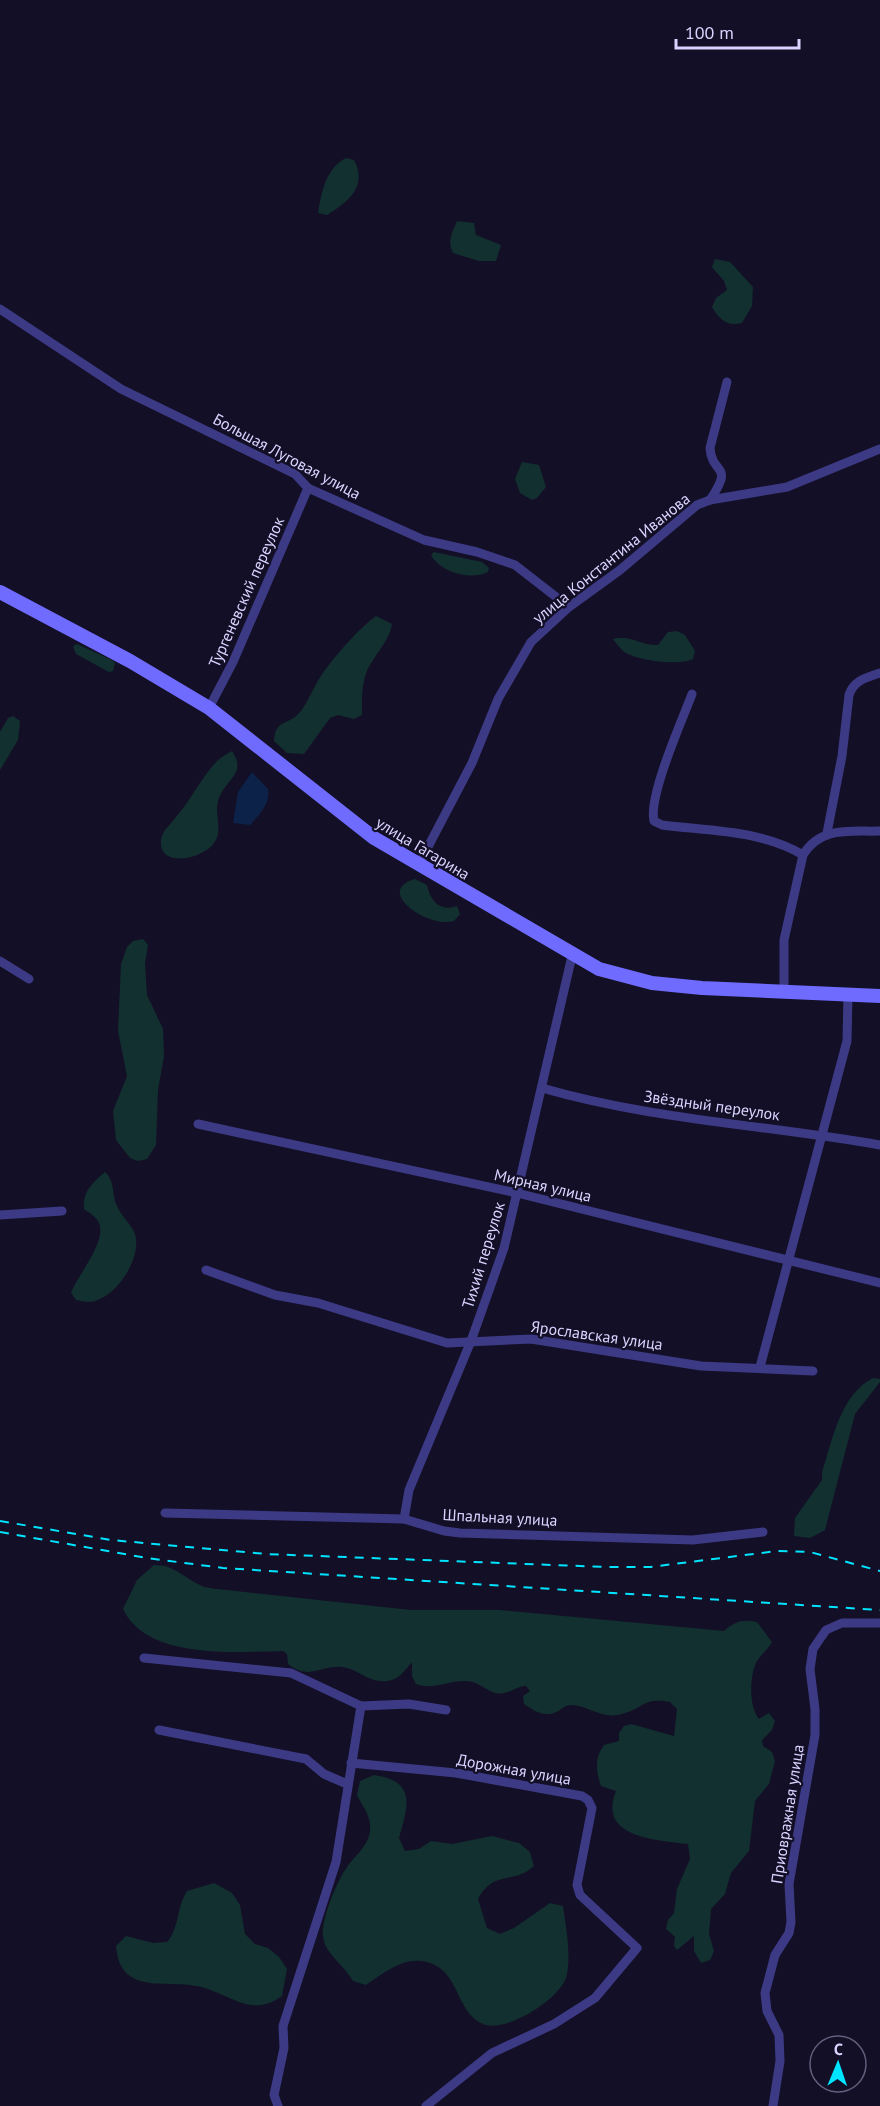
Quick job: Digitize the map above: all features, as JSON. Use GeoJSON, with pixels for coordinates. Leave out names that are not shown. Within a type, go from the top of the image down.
{"type":"FeatureCollection","features":[{"type":"Feature","properties":{"kind":"main road","name":"улица Гагарина"},"geometry":{"type":"LineString","coordinates":[[0,592],[130,662],[209,708],[366,832],[412,862],[419,864],[572,956],[607,972],[652,983],[880,996]]}},
{"type":"Feature","properties":{"kind":"street","name":"Большая Луговая улица"},"geometry":{"type":"LineString","coordinates":[[0,309],[121,388],[295,474],[308,488],[424,540],[477,552],[515,565],[569,607]]}},
{"type":"Feature","properties":{"kind":"street"},"geometry":{"type":"LineString","coordinates":[[710,500],[721,484],[722,474],[719,465],[711,457],[710,448],[727,382]]}},
{"type":"Feature","properties":{"kind":"street","name":"улица Константина Иванова"},"geometry":{"type":"LineString","coordinates":[[419,864],[472,764],[498,699],[515,666],[531,642],[569,607],[620,570],[684,515],[710,500],[787,487],[880,449]]}},
{"type":"Feature","properties":{"kind":"street","name":"Тургеневский переулок"},"geometry":{"type":"LineString","coordinates":[[209,708],[233,662],[308,488]]}},
{"type":"Feature","properties":{"kind":"street"},"geometry":{"type":"LineString","coordinates":[[827,834],[842,756],[849,695],[852,686],[861,679],[880,673]]}},
{"type":"Feature","properties":{"kind":"street"},"geometry":{"type":"LineString","coordinates":[[692,694],[661,779],[652,812],[654,821],[662,825],[761,838],[785,845],[803,855]]}},
{"type":"Feature","properties":{"kind":"street"},"geometry":{"type":"LineString","coordinates":[[784,991],[784,939],[803,855],[811,843],[827,834],[880,831]]}},
{"type":"Feature","properties":{"kind":"street","name":"Тихий переулок"},"geometry":{"type":"LineString","coordinates":[[404,1519],[410,1490],[471,1341],[504,1248],[572,956]]}},
{"type":"Feature","properties":{"kind":"street"},"geometry":{"type":"LineString","coordinates":[[0,961],[29,979]]}},
{"type":"Feature","properties":{"kind":"street"},"geometry":{"type":"LineString","coordinates":[[760,1367],[847,1041],[848,994]]}},
{"type":"Feature","properties":{"kind":"street","name":"Звёздный переулок"},"geometry":{"type":"LineString","coordinates":[[542,1088],[655,1113],[823,1135],[880,1145]]}},
{"type":"Feature","properties":{"kind":"street","name":"Мирная улица"},"geometry":{"type":"LineString","coordinates":[[198,1124],[517,1193],[880,1282]]}},
{"type":"Feature","properties":{"kind":"street"},"geometry":{"type":"LineString","coordinates":[[0,1215],[62,1211]]}},
{"type":"Feature","properties":{"kind":"street","name":"Ярославская улица"},"geometry":{"type":"LineString","coordinates":[[206,1270],[275,1295],[318,1303],[447,1343],[531,1339],[701,1366],[813,1371]]}},
{"type":"Feature","properties":{"kind":"street","name":"Шпальная улица"},"geometry":{"type":"LineString","coordinates":[[165,1513],[404,1519],[444,1531],[460,1533],[693,1540],[763,1532]]}},
{"type":"Feature","properties":{"kind":"street","name":"Приовражная улица"},"geometry":{"type":"LineString","coordinates":[[773,2106],[780,2061],[779,2034],[767,2011],[765,1993],[776,1955],[789,1933],[791,1922],[789,1884],[815,1735],[815,1708],[810,1669],[813,1649],[826,1630],[842,1623],[880,1623]]}},
{"type":"Feature","properties":{"kind":"street"},"geometry":{"type":"LineString","coordinates":[[144,1658],[291,1673],[361,1706],[409,1704],[446,1710]]}},
{"type":"Feature","properties":{"kind":"street"},"geometry":{"type":"LineString","coordinates":[[278,2106],[274,2095],[284,2048],[283,2026],[336,1862],[346,1784],[361,1706]]}},
{"type":"Feature","properties":{"kind":"street"},"geometry":{"type":"LineString","coordinates":[[159,1730],[306,1760],[324,1774],[346,1784]]}},
{"type":"Feature","properties":{"kind":"street","name":"Дорожная улица"},"geometry":{"type":"LineString","coordinates":[[351,1763],[456,1773],[582,1796],[588,1800],[592,1808],[577,1885],[579,1895],[637,1948],[595,1998],[554,2024],[492,2053],[426,2106]]}},
{"type":"Feature","properties":{"kind":"green space"},"geometry":{"type":"Polygon","coordinates":[[[346,158],[354,160],[358,169],[359,178],[354,192],[342,205],[327,215],[318,213],[323,189],[329,175],[339,162],[346,158]]]}},
{"type":"Feature","properties":{"kind":"green space"},"geometry":{"type":"Polygon","coordinates":[[[457,221],[474,223],[476,235],[501,245],[496,261],[479,261],[453,253],[450,241],[457,221]]]}},
{"type":"Feature","properties":{"kind":"green space"},"geometry":{"type":"Polygon","coordinates":[[[715,259],[730,262],[753,287],[752,306],[742,323],[732,324],[724,321],[712,307],[716,298],[727,290],[724,281],[712,267],[715,259]]]}},
{"type":"Feature","properties":{"kind":"green space"},"geometry":{"type":"Polygon","coordinates":[[[522,462],[539,465],[546,487],[537,498],[532,500],[520,493],[515,479],[522,462]]]}},
{"type":"Feature","properties":{"kind":"green space"},"geometry":{"type":"Polygon","coordinates":[[[434,552],[482,562],[489,568],[488,572],[473,576],[456,573],[435,561],[431,555],[434,552]]]}},
{"type":"Feature","properties":{"kind":"green space"},"geometry":{"type":"Polygon","coordinates":[[[376,616],[392,624],[388,637],[365,677],[362,715],[354,719],[338,715],[330,718],[304,754],[287,753],[274,741],[277,729],[300,712],[330,663],[376,616]]]}},
{"type":"Feature","properties":{"kind":"green space"},"geometry":{"type":"Polygon","coordinates":[[[677,631],[685,635],[695,651],[693,659],[678,662],[646,660],[628,654],[613,639],[625,638],[658,645],[668,632],[677,631]]]}},
{"type":"Feature","properties":{"kind":"green space"},"geometry":{"type":"Polygon","coordinates":[[[77,644],[112,660],[115,663],[113,671],[109,672],[76,654],[73,646],[77,644]]]}},
{"type":"Feature","properties":{"kind":"green space"},"geometry":{"type":"Polygon","coordinates":[[[13,716],[20,721],[18,740],[0,770],[0,732],[8,718],[13,716]]]}},
{"type":"Feature","properties":{"kind":"green space"},"geometry":{"type":"Polygon","coordinates":[[[232,751],[236,759],[237,770],[222,791],[217,804],[218,833],[214,843],[200,854],[191,857],[173,858],[166,855],[162,849],[161,840],[165,831],[211,768],[232,751]]]}},
{"type":"Feature","properties":{"kind":"green space"},"geometry":{"type":"Polygon","coordinates":[[[415,879],[427,885],[437,904],[446,908],[457,906],[460,914],[454,921],[431,920],[409,908],[402,900],[400,892],[404,885],[415,879]]]}},
{"type":"Feature","properties":{"kind":"green space"},"geometry":{"type":"Polygon","coordinates":[[[143,939],[148,945],[145,963],[147,995],[163,1029],[164,1056],[158,1090],[156,1145],[147,1159],[138,1161],[130,1158],[116,1140],[113,1111],[127,1076],[118,1031],[121,964],[127,947],[133,941],[143,939]]]}},
{"type":"Feature","properties":{"kind":"green space"},"geometry":{"type":"Polygon","coordinates":[[[105,1172],[111,1180],[119,1210],[135,1234],[136,1247],[130,1266],[119,1284],[103,1297],[93,1302],[86,1302],[76,1300],[71,1293],[96,1247],[100,1229],[97,1219],[84,1209],[84,1203],[87,1192],[105,1172]]]}},
{"type":"Feature","properties":{"kind":"green space"},"geometry":{"type":"Polygon","coordinates":[[[873,1378],[880,1379],[880,1382],[855,1414],[825,1530],[810,1538],[794,1536],[795,1518],[822,1480],[822,1472],[830,1446],[845,1407],[853,1395],[873,1378]]]}},
{"type":"Feature","properties":{"kind":"green space"},"geometry":{"type":"Polygon","coordinates":[[[154,1565],[172,1569],[201,1586],[212,1588],[411,1610],[499,1610],[724,1631],[739,1622],[757,1622],[772,1642],[754,1667],[751,1683],[752,1700],[759,1719],[769,1713],[775,1721],[772,1730],[762,1740],[763,1746],[772,1752],[775,1761],[769,1784],[755,1801],[749,1851],[731,1873],[725,1894],[711,1909],[709,1934],[714,1951],[710,1960],[701,1963],[694,1951],[694,1936],[677,1950],[674,1946],[675,1937],[666,1929],[668,1920],[674,1913],[677,1889],[690,1859],[688,1844],[647,1838],[633,1834],[622,1827],[615,1819],[612,1807],[616,1791],[601,1786],[597,1770],[597,1760],[604,1745],[619,1741],[619,1733],[624,1726],[631,1724],[674,1736],[677,1709],[670,1702],[649,1702],[630,1712],[614,1715],[601,1714],[571,1705],[546,1714],[524,1704],[523,1696],[530,1691],[526,1686],[500,1694],[466,1681],[431,1686],[416,1684],[412,1676],[412,1662],[395,1679],[380,1681],[342,1667],[309,1672],[295,1669],[288,1664],[287,1654],[283,1651],[218,1652],[172,1645],[151,1637],[135,1625],[123,1609],[137,1580],[154,1565]]]}},
{"type":"Feature","properties":{"kind":"green space"},"geometry":{"type":"Polygon","coordinates":[[[374,1775],[388,1778],[403,1789],[406,1806],[399,1838],[405,1851],[419,1849],[431,1841],[452,1844],[492,1836],[519,1843],[530,1852],[534,1866],[527,1872],[497,1880],[484,1890],[478,1899],[487,1928],[500,1934],[514,1928],[550,1903],[563,1906],[567,1931],[567,1974],[556,1993],[545,2003],[519,2019],[505,2024],[493,2026],[483,2024],[467,2010],[452,1982],[438,1966],[419,1961],[402,1963],[366,1985],[353,1981],[331,1954],[324,1942],[324,1920],[330,1900],[343,1873],[368,1840],[369,1819],[357,1795],[360,1781],[374,1775]]]}},
{"type":"Feature","properties":{"kind":"green space"},"geometry":{"type":"Polygon","coordinates":[[[214,1883],[232,1893],[240,1905],[245,1934],[255,1944],[268,1948],[279,1957],[287,1969],[282,1996],[272,2002],[252,2005],[192,1985],[149,1983],[137,1980],[127,1973],[120,1963],[116,1946],[126,1936],[153,1943],[167,1942],[174,1930],[187,1891],[214,1883]]]}},
{"type":"Feature","properties":{"kind":"water"},"geometry":{"type":"Polygon","coordinates":[[[252,772],[268,789],[268,799],[250,825],[233,823],[238,792],[252,772]]]}},
{"type":"Feature","properties":{"kind":"railway"},"geometry":{"type":"LineString","coordinates":[[0,1521],[111,1540],[266,1554],[650,1567],[777,1551],[810,1552],[880,1571]]}},
{"type":"Feature","properties":{"kind":"railway"},"geometry":{"type":"LineString","coordinates":[[0,1532],[147,1558],[223,1568],[880,1610]]}}]}
